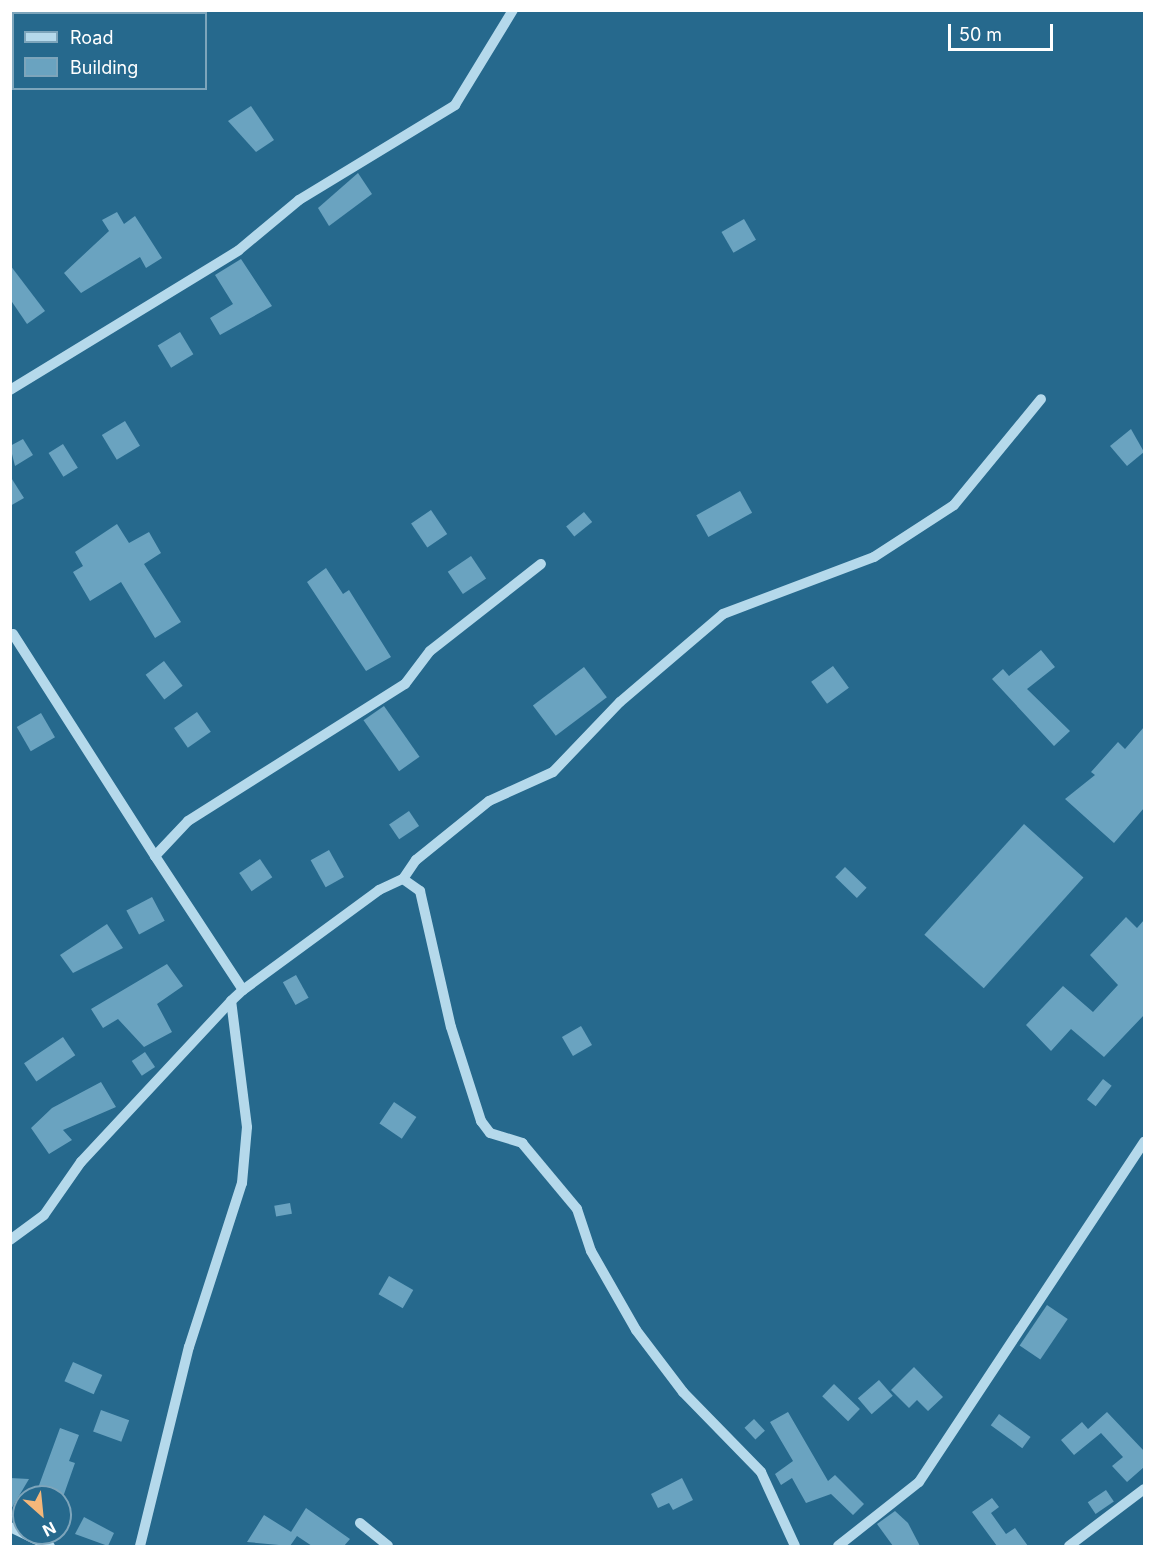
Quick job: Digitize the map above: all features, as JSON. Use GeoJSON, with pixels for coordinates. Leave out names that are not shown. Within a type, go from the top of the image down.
{"type":"FeatureCollection","features":[{"type":"Feature","properties":{"kind":"street"},"geometry":{"type":"LineString","coordinates":[[10,390],[239,250],[299,200],[455,105],[513,10]]}},
{"type":"Feature","properties":{"kind":"street"},"geometry":{"type":"LineString","coordinates":[[10,1240],[44,1215],[81,1162],[231,1000],[243,990],[379,890],[403,879],[416,860],[489,801],[554,772],[620,702],[723,614],[874,556],[954,505],[1041,399]]}},
{"type":"Feature","properties":{"kind":"street"},"geometry":{"type":"LineString","coordinates":[[155,856],[188,821],[405,684],[430,651],[542,564]]}},
{"type":"Feature","properties":{"kind":"street"},"geometry":{"type":"LineString","coordinates":[[12,634],[243,990]]}},
{"type":"Feature","properties":{"kind":"street"},"geometry":{"type":"LineString","coordinates":[[403,879],[420,891],[451,1028],[481,1120],[490,1133],[522,1143],[577,1209],[591,1251],[636,1330],[683,1392],[760,1472],[795,1546]]}},
{"type":"Feature","properties":{"kind":"street"},"geometry":{"type":"LineString","coordinates":[[140,1546],[189,1347],[242,1183],[247,1126],[231,1000]]}},
{"type":"Feature","properties":{"kind":"street"},"geometry":{"type":"LineString","coordinates":[[838,1546],[919,1482],[1144,1142]]}},
{"type":"Feature","properties":{"kind":"street"},"geometry":{"type":"LineString","coordinates":[[1069,1546],[1144,1489]]}},
{"type":"Feature","properties":{"kind":"street"},"geometry":{"type":"LineString","coordinates":[[360,1523],[388,1546]]}},
{"type":"Feature","properties":{"kind":"street"},"geometry":{"type":"LineString","coordinates":[[10,1527],[50,1546]]}},
{"type":"Feature","properties":{"kind":"building"},"geometry":{"type":"Polygon","coordinates":[[[251,106],[274,140],[256,152],[228,121],[251,106]]]}},
{"type":"Feature","properties":{"kind":"building"},"geometry":{"type":"Polygon","coordinates":[[[358,173],[372,194],[329,226],[318,208],[358,173]]]}},
{"type":"Feature","properties":{"kind":"building"},"geometry":{"type":"Polygon","coordinates":[[[117,212],[124,224],[135,216],[162,258],[146,268],[140,257],[81,293],[64,273],[109,231],[102,220],[117,212]]]}},
{"type":"Feature","properties":{"kind":"building"},"geometry":{"type":"Polygon","coordinates":[[[744,219],[756,240],[733,253],[721,232],[744,219]]]}},
{"type":"Feature","properties":{"kind":"building"},"geometry":{"type":"Polygon","coordinates":[[[241,259],[272,306],[220,335],[210,318],[233,304],[215,275],[241,259]]]}},
{"type":"Feature","properties":{"kind":"building"},"geometry":{"type":"Polygon","coordinates":[[[10,265],[45,311],[27,324],[10,299],[10,265]]]}},
{"type":"Feature","properties":{"kind":"building"},"geometry":{"type":"Polygon","coordinates":[[[180,332],[193,354],[171,368],[158,345],[180,332]]]}},
{"type":"Feature","properties":{"kind":"building"},"geometry":{"type":"Polygon","coordinates":[[[125,421],[140,446],[117,460],[102,435],[125,421]]]}},
{"type":"Feature","properties":{"kind":"building"},"geometry":{"type":"Polygon","coordinates":[[[1131,429],[1144,452],[1127,466],[1110,446],[1131,429]]]}},
{"type":"Feature","properties":{"kind":"building"},"geometry":{"type":"Polygon","coordinates":[[[23,439],[33,455],[15,466],[10,446],[23,439]]]}},
{"type":"Feature","properties":{"kind":"building"},"geometry":{"type":"Polygon","coordinates":[[[63,444],[78,468],[63,477],[49,453],[63,444]]]}},
{"type":"Feature","properties":{"kind":"building"},"geometry":{"type":"Polygon","coordinates":[[[10,476],[24,498],[10,506],[10,476]]]}},
{"type":"Feature","properties":{"kind":"building"},"geometry":{"type":"Polygon","coordinates":[[[740,491],[752,513],[708,537],[696,515],[740,491]]]}},
{"type":"Feature","properties":{"kind":"building"},"geometry":{"type":"Polygon","coordinates":[[[431,510],[447,534],[427,547],[411,523],[431,510]]]}},
{"type":"Feature","properties":{"kind":"building"},"geometry":{"type":"Polygon","coordinates":[[[584,512],[592,522],[574,537],[566,526],[584,512]]]}},
{"type":"Feature","properties":{"kind":"building"},"geometry":{"type":"Polygon","coordinates":[[[117,524],[129,543],[149,532],[161,553],[144,564],[181,622],[155,638],[121,582],[90,601],[73,572],[83,566],[75,552],[117,524]]]}},
{"type":"Feature","properties":{"kind":"building"},"geometry":{"type":"Polygon","coordinates":[[[471,556],[486,578],[463,594],[448,572],[471,556]]]}},
{"type":"Feature","properties":{"kind":"building"},"geometry":{"type":"Polygon","coordinates":[[[326,568],[343,594],[349,590],[391,657],[366,671],[307,582],[326,568]]]}},
{"type":"Feature","properties":{"kind":"building"},"geometry":{"type":"Polygon","coordinates":[[[1041,650],[1055,667],[1027,689],[1070,731],[1054,746],[992,679],[1003,669],[1009,676],[1041,650]]]}},
{"type":"Feature","properties":{"kind":"building"},"geometry":{"type":"Polygon","coordinates":[[[164,661],[183,686],[164,700],[146,675],[164,661]]]}},
{"type":"Feature","properties":{"kind":"building"},"geometry":{"type":"Polygon","coordinates":[[[833,666],[849,688],[827,704],[811,682],[833,666]]]}},
{"type":"Feature","properties":{"kind":"building"},"geometry":{"type":"Polygon","coordinates":[[[584,667],[607,697],[556,736],[533,706],[584,667]]]}},
{"type":"Feature","properties":{"kind":"building"},"geometry":{"type":"Polygon","coordinates":[[[384,706],[420,757],[399,771],[364,720],[384,706]]]}},
{"type":"Feature","properties":{"kind":"building"},"geometry":{"type":"Polygon","coordinates":[[[197,712],[211,732],[188,748],[174,728],[197,712]]]}},
{"type":"Feature","properties":{"kind":"building"},"geometry":{"type":"Polygon","coordinates":[[[41,713],[55,737],[31,751],[17,727],[41,713]]]}},
{"type":"Feature","properties":{"kind":"building"},"geometry":{"type":"Polygon","coordinates":[[[1144,727],[1144,808],[1114,843],[1065,799],[1095,775],[1091,772],[1118,742],[1125,749],[1144,727]]]}},
{"type":"Feature","properties":{"kind":"building"},"geometry":{"type":"Polygon","coordinates":[[[409,811],[419,826],[399,839],[389,824],[409,811]]]}},
{"type":"Feature","properties":{"kind":"building"},"geometry":{"type":"Polygon","coordinates":[[[1024,824],[1083,878],[984,988],[924,935],[1024,824]]]}},
{"type":"Feature","properties":{"kind":"building"},"geometry":{"type":"Polygon","coordinates":[[[329,850],[344,877],[326,887],[311,860],[329,850]]]}},
{"type":"Feature","properties":{"kind":"building"},"geometry":{"type":"Polygon","coordinates":[[[260,859],[272,877],[252,891],[239,873],[260,859]]]}},
{"type":"Feature","properties":{"kind":"building"},"geometry":{"type":"Polygon","coordinates":[[[845,867],[867,888],[857,898],[835,877],[845,867]]]}},
{"type":"Feature","properties":{"kind":"building"},"geometry":{"type":"Polygon","coordinates":[[[152,897],[165,921],[139,934],[126,911],[152,897]]]}},
{"type":"Feature","properties":{"kind":"building"},"geometry":{"type":"Polygon","coordinates":[[[1126,917],[1137,928],[1144,920],[1144,1015],[1104,1057],[1071,1029],[1051,1051],[1026,1025],[1063,986],[1093,1012],[1118,985],[1090,955],[1126,917]]]}},
{"type":"Feature","properties":{"kind":"building"},"geometry":{"type":"Polygon","coordinates":[[[107,924],[123,948],[73,973],[60,955],[107,924]]]}},
{"type":"Feature","properties":{"kind":"building"},"geometry":{"type":"Polygon","coordinates":[[[167,964],[183,986],[157,1004],[172,1032],[144,1047],[118,1019],[103,1028],[91,1009],[167,964]]]}},
{"type":"Feature","properties":{"kind":"building"},"geometry":{"type":"Polygon","coordinates":[[[296,975],[309,998],[295,1005],[283,982],[296,975]]]}},
{"type":"Feature","properties":{"kind":"building"},"geometry":{"type":"Polygon","coordinates":[[[581,1026],[592,1045],[573,1056],[562,1037],[581,1026]]]}},
{"type":"Feature","properties":{"kind":"building"},"geometry":{"type":"Polygon","coordinates":[[[63,1037],[75,1055],[36,1082],[24,1063],[63,1037]]]}},
{"type":"Feature","properties":{"kind":"building"},"geometry":{"type":"Polygon","coordinates":[[[145,1052],[155,1067],[142,1076],[132,1061],[145,1052]]]}},
{"type":"Feature","properties":{"kind":"building"},"geometry":{"type":"Polygon","coordinates":[[[1103,1079],[1112,1086],[1096,1106],[1087,1099],[1103,1079]]]}},
{"type":"Feature","properties":{"kind":"building"},"geometry":{"type":"Polygon","coordinates":[[[101,1082],[116,1107],[63,1130],[72,1140],[49,1154],[31,1128],[52,1108],[101,1082]]]}},
{"type":"Feature","properties":{"kind":"building"},"geometry":{"type":"Polygon","coordinates":[[[394,1102],[416,1117],[402,1139],[379,1124],[394,1102]]]}},
{"type":"Feature","properties":{"kind":"building"},"geometry":{"type":"Polygon","coordinates":[[[290,1203],[292,1214],[276,1217],[274,1206],[290,1203]]]}},
{"type":"Feature","properties":{"kind":"building"},"geometry":{"type":"Polygon","coordinates":[[[389,1276],[413,1290],[403,1308],[378,1294],[389,1276]]]}},
{"type":"Feature","properties":{"kind":"building"},"geometry":{"type":"Polygon","coordinates":[[[1047,1305],[1068,1319],[1040,1360],[1020,1346],[1047,1305]]]}},
{"type":"Feature","properties":{"kind":"building"},"geometry":{"type":"Polygon","coordinates":[[[73,1362],[102,1375],[94,1394],[64,1381],[73,1362]]]}},
{"type":"Feature","properties":{"kind":"building"},"geometry":{"type":"Polygon","coordinates":[[[914,1367],[943,1397],[928,1411],[917,1400],[909,1408],[891,1390],[914,1367]]]}},
{"type":"Feature","properties":{"kind":"building"},"geometry":{"type":"Polygon","coordinates":[[[879,1380],[893,1396],[872,1414],[858,1398],[879,1380]]]}},
{"type":"Feature","properties":{"kind":"building"},"geometry":{"type":"Polygon","coordinates":[[[834,1384],[860,1409],[848,1421],[822,1396],[834,1384]]]}},
{"type":"Feature","properties":{"kind":"building"},"geometry":{"type":"Polygon","coordinates":[[[101,1410],[129,1420],[121,1442],[93,1432],[101,1410]]]}},
{"type":"Feature","properties":{"kind":"building"},"geometry":{"type":"Polygon","coordinates":[[[788,1412],[828,1481],[835,1475],[864,1504],[853,1515],[831,1494],[806,1503],[792,1478],[781,1485],[775,1474],[793,1461],[770,1422],[788,1412]]]}},
{"type":"Feature","properties":{"kind":"building"},"geometry":{"type":"Polygon","coordinates":[[[1107,1412],[1144,1451],[1144,1467],[1127,1482],[1112,1466],[1123,1457],[1101,1433],[1074,1455],[1061,1440],[1082,1422],[1088,1429],[1107,1412]]]}},
{"type":"Feature","properties":{"kind":"building"},"geometry":{"type":"Polygon","coordinates":[[[999,1414],[1031,1437],[1022,1448],[991,1425],[999,1414]]]}},
{"type":"Feature","properties":{"kind":"building"},"geometry":{"type":"Polygon","coordinates":[[[754,1419],[765,1431],[755,1440],[744,1428],[754,1419]]]}},
{"type":"Feature","properties":{"kind":"building"},"geometry":{"type":"Polygon","coordinates":[[[60,1428],[79,1435],[69,1461],[75,1463],[67,1485],[39,1485],[60,1428]]]}},
{"type":"Feature","properties":{"kind":"building"},"geometry":{"type":"Polygon","coordinates":[[[10,1478],[29,1479],[25,1485],[12,1485],[10,1511],[10,1478]]]}},
{"type":"Feature","properties":{"kind":"building"},"geometry":{"type":"Polygon","coordinates":[[[682,1478],[693,1500],[673,1510],[669,1503],[658,1508],[651,1494],[682,1478]]]}},
{"type":"Feature","properties":{"kind":"building"},"geometry":{"type":"Polygon","coordinates":[[[1106,1490],[1114,1502],[1096,1514],[1088,1502],[1106,1490]]]}},
{"type":"Feature","properties":{"kind":"building"},"geometry":{"type":"Polygon","coordinates":[[[992,1498],[999,1507],[991,1513],[1006,1534],[1015,1528],[1028,1546],[997,1546],[972,1512],[992,1498]]]}},
{"type":"Feature","properties":{"kind":"building"},"geometry":{"type":"Polygon","coordinates":[[[306,1508],[350,1539],[344,1546],[312,1546],[297,1536],[290,1546],[247,1542],[264,1515],[291,1532],[306,1508]]]}},
{"type":"Feature","properties":{"kind":"building"},"geometry":{"type":"Polygon","coordinates":[[[895,1511],[908,1523],[920,1546],[893,1546],[877,1524],[895,1511]]]}},
{"type":"Feature","properties":{"kind":"building"},"geometry":{"type":"Polygon","coordinates":[[[84,1517],[114,1533],[108,1546],[75,1534],[84,1517]]]}}]}
